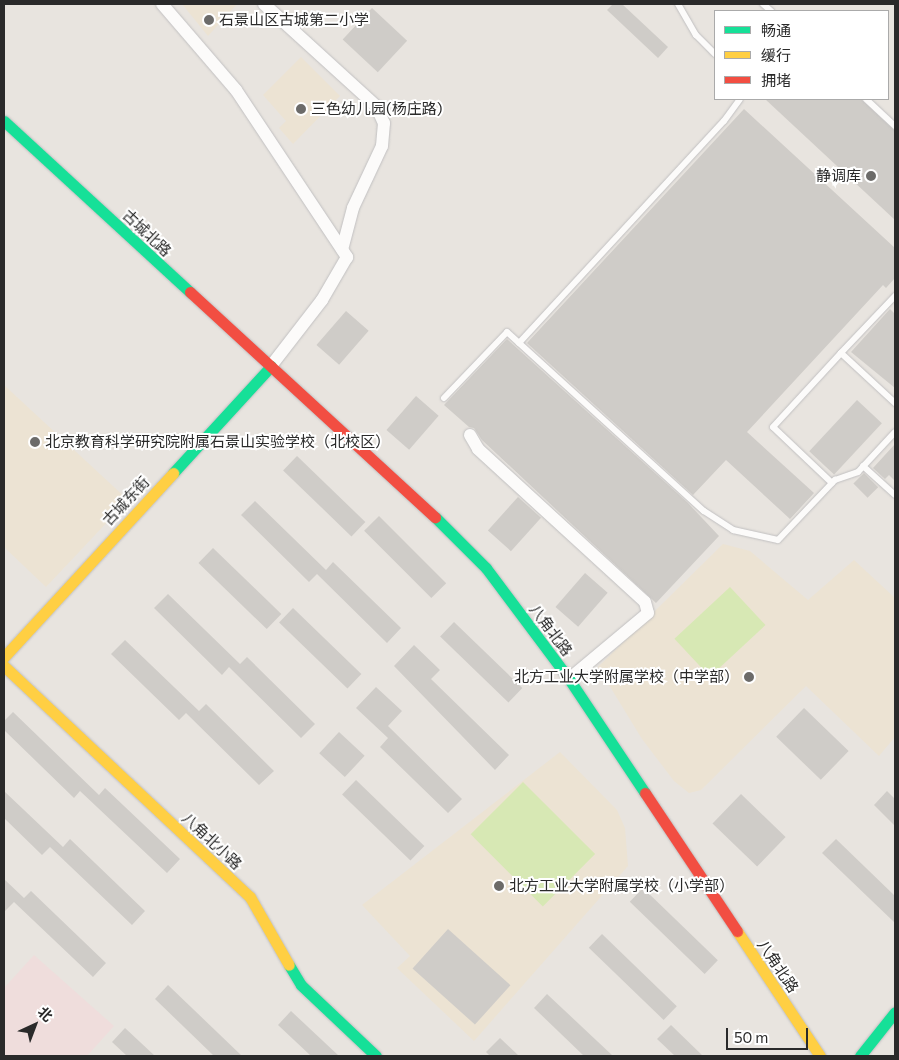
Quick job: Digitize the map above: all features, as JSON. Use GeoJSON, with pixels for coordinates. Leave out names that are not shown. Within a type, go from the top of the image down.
{"type":"FeatureCollection","features":[{"type":"Feature","properties":{"kind":"street"},"geometry":{"type":"LineString","coordinates":[[162,4],[236,90],[347,257],[322,300],[271,366]]}},
{"type":"Feature","properties":{"kind":"street"},"geometry":{"type":"LineString","coordinates":[[264,4],[376,106],[384,123],[382,146],[353,208],[342,250]]}},
{"type":"Feature","properties":{"kind":"street","name":"古城北路"},"geometry":{"type":"LineString","coordinates":[[4,121],[271,366]]}},
{"type":"Feature","properties":{"kind":"street","name":"古城东街"},"geometry":{"type":"LineString","coordinates":[[4,657],[271,366]]}},
{"type":"Feature","properties":{"kind":"street","name":"八角北路"},"geometry":{"type":"LineString","coordinates":[[271,366],[456,536],[486,568],[569,679],[820,1056]]}},
{"type":"Feature","properties":{"kind":"street"},"geometry":{"type":"LineString","coordinates":[[470,435],[478,449],[645,602],[648,613],[569,679]]}},
{"type":"Feature","properties":{"kind":"street","name":"八角北小路"},"geometry":{"type":"LineString","coordinates":[[4,666],[250,897],[301,985],[376,1056]]}},
{"type":"Feature","properties":{"kind":"street"},"geometry":{"type":"LineString","coordinates":[[860,1056],[895,1012]]}},
{"type":"Feature","properties":{"kind":"lane"},"geometry":{"type":"LineString","coordinates":[[678,4],[696,35],[714,53]]}},
{"type":"Feature","properties":{"kind":"lane"},"geometry":{"type":"LineString","coordinates":[[519,343],[724,122],[739,100]]}},
{"type":"Feature","properties":{"kind":"lane"},"geometry":{"type":"LineString","coordinates":[[867,100],[895,126]]}},
{"type":"Feature","properties":{"kind":"lane"},"geometry":{"type":"LineString","coordinates":[[832,483],[773,427],[895,296]]}},
{"type":"Feature","properties":{"kind":"lane"},"geometry":{"type":"LineString","coordinates":[[444,398],[507,332],[704,511],[733,530],[778,540],[832,483],[863,466],[895,432]]}},
{"type":"Feature","properties":{"kind":"lane"},"geometry":{"type":"LineString","coordinates":[[841,353],[895,402]]}},
{"type":"Feature","properties":{"kind":"lane"},"geometry":{"type":"LineString","coordinates":[[863,466],[895,495]]}},
{"type":"Feature","properties":{"kind":"shaded area","name":"石景山区古城第二小学"},"geometry":{"type":"Polygon","coordinates":[[[182,4],[237,4],[208,36],[182,4]]]}},
{"type":"Feature","properties":{"kind":"shaded area","name":"三色幼儿园(杨庄路)"},"geometry":{"type":"Polygon","coordinates":[[[301,57],[340,96],[293,144],[279,128],[286,121],[263,95],[301,57]]]}},
{"type":"Feature","properties":{"kind":"shaded area","name":"北京教育科学研究院附属石景山实验学校（北校区）"},"geometry":{"type":"Polygon","coordinates":[[[4,385],[128,500],[46,587],[4,547],[4,385]]]}},
{"type":"Feature","properties":{"kind":"shaded area","name":"北方工业大学附属学校（中学部）"},"geometry":{"type":"Polygon","coordinates":[[[723,544],[750,551],[808,600],[854,560],[895,598],[895,737],[879,756],[806,686],[701,790],[689,793],[674,781],[642,739],[598,667],[723,544]]]}},
{"type":"Feature","properties":{"kind":"shaded area","name":"北方工业大学附属学校（小学部）"},"geometry":{"type":"Polygon","coordinates":[[[560,752],[617,810],[625,828],[628,866],[474,1041],[397,968],[410,956],[362,905],[560,752]]]}},
{"type":"Feature","properties":{"kind":"shaded area"},"geometry":{"type":"Polygon","coordinates":[[[34,955],[114,1026],[87,1056],[4,1056],[4,988],[34,955]]]}},
{"type":"Feature","properties":{"kind":"green space"},"geometry":{"type":"Polygon","coordinates":[[[730,587],[765,625],[710,677],[674,639],[730,587]]]}},
{"type":"Feature","properties":{"kind":"green space"},"geometry":{"type":"Polygon","coordinates":[[[523,782],[595,854],[543,906],[471,834],[523,782]]]}},
{"type":"Feature","properties":{"kind":"building"},"geometry":{"type":"Polygon","coordinates":[[[613,4],[622,4],[668,47],[658,58],[607,10],[613,4]]]}},
{"type":"Feature","properties":{"kind":"building"},"geometry":{"type":"Polygon","coordinates":[[[372,8],[407,41],[378,72],[343,39],[372,8]]]}},
{"type":"Feature","properties":{"kind":"building","name":"静调库"},"geometry":{"type":"Polygon","coordinates":[[[766,100],[862,100],[895,131],[895,220],[766,100]]]}},
{"type":"Feature","properties":{"kind":"building"},"geometry":{"type":"Polygon","coordinates":[[[744,109],[895,248],[895,278],[886,288],[883,285],[747,432],[814,493],[790,519],[726,460],[693,495],[527,343],[744,109]]]}},
{"type":"Feature","properties":{"kind":"building"},"geometry":{"type":"Polygon","coordinates":[[[890,309],[895,314],[895,388],[851,352],[890,309]]]}},
{"type":"Feature","properties":{"kind":"building"},"geometry":{"type":"Polygon","coordinates":[[[346,311],[369,331],[339,365],[316,345],[346,311]]]}},
{"type":"Feature","properties":{"kind":"building"},"geometry":{"type":"Polygon","coordinates":[[[507,339],[687,502],[719,536],[656,603],[482,440],[474,428],[469,427],[444,405],[507,339]]]}},
{"type":"Feature","properties":{"kind":"building"},"geometry":{"type":"Polygon","coordinates":[[[416,396],[439,416],[409,450],[386,430],[416,396]]]}},
{"type":"Feature","properties":{"kind":"building"},"geometry":{"type":"Polygon","coordinates":[[[857,400],[882,423],[834,474],[809,451],[857,400]]]}},
{"type":"Feature","properties":{"kind":"building"},"geometry":{"type":"Polygon","coordinates":[[[895,444],[895,481],[889,475],[885,479],[873,468],[895,444]]]}},
{"type":"Feature","properties":{"kind":"building"},"geometry":{"type":"Polygon","coordinates":[[[297,456],[365,522],[351,536],[283,470],[297,456]]]}},
{"type":"Feature","properties":{"kind":"building"},"geometry":{"type":"Polygon","coordinates":[[[864,473],[878,487],[868,498],[853,484],[864,473]]]}},
{"type":"Feature","properties":{"kind":"building"},"geometry":{"type":"Polygon","coordinates":[[[518,497],[541,518],[511,551],[488,530],[518,497]]]}},
{"type":"Feature","properties":{"kind":"building"},"geometry":{"type":"Polygon","coordinates":[[[255,501],[326,570],[333,562],[401,628],[387,643],[317,574],[309,582],[241,515],[255,501]]]}},
{"type":"Feature","properties":{"kind":"building"},"geometry":{"type":"Polygon","coordinates":[[[379,516],[446,583],[431,598],[364,531],[379,516]]]}},
{"type":"Feature","properties":{"kind":"building"},"geometry":{"type":"Polygon","coordinates":[[[213,548],[281,614],[267,629],[198,563],[213,548]]]}},
{"type":"Feature","properties":{"kind":"building"},"geometry":{"type":"Polygon","coordinates":[[[585,573],[608,593],[578,627],[555,607],[585,573]]]}},
{"type":"Feature","properties":{"kind":"building"},"geometry":{"type":"Polygon","coordinates":[[[168,594],[240,664],[247,657],[315,724],[301,738],[229,667],[222,675],[154,608],[168,594]]]}},
{"type":"Feature","properties":{"kind":"building"},"geometry":{"type":"Polygon","coordinates":[[[293,608],[361,674],[347,688],[279,622],[293,608]]]}},
{"type":"Feature","properties":{"kind":"building"},"geometry":{"type":"Polygon","coordinates":[[[454,622],[522,688],[508,702],[440,636],[454,622]]]}},
{"type":"Feature","properties":{"kind":"building"},"geometry":{"type":"Polygon","coordinates":[[[125,640],[199,711],[206,704],[274,771],[259,785],[186,713],[179,720],[111,654],[125,640]]]}},
{"type":"Feature","properties":{"kind":"building"},"geometry":{"type":"Polygon","coordinates":[[[414,645],[440,670],[431,679],[509,755],[495,770],[394,666],[414,645]]]}},
{"type":"Feature","properties":{"kind":"building"},"geometry":{"type":"Polygon","coordinates":[[[376,687],[402,711],[388,726],[462,799],[448,813],[380,747],[388,738],[356,708],[376,687]]]}},
{"type":"Feature","properties":{"kind":"building"},"geometry":{"type":"Polygon","coordinates":[[[804,708],[849,751],[821,780],[776,737],[804,708]]]}},
{"type":"Feature","properties":{"kind":"building"},"geometry":{"type":"Polygon","coordinates":[[[13,712],[99,795],[105,788],[180,859],[167,873],[80,791],[74,798],[4,730],[4,721],[13,712]]]}},
{"type":"Feature","properties":{"kind":"building"},"geometry":{"type":"Polygon","coordinates":[[[339,732],[365,756],[345,777],[319,753],[339,732]]]}},
{"type":"Feature","properties":{"kind":"building"},"geometry":{"type":"Polygon","coordinates":[[[356,780],[424,846],[410,860],[342,794],[356,780]]]}},
{"type":"Feature","properties":{"kind":"building"},"geometry":{"type":"Polygon","coordinates":[[[4,791],[63,847],[70,839],[145,911],[132,925],[50,847],[42,855],[4,818],[4,791]]]}},
{"type":"Feature","properties":{"kind":"building"},"geometry":{"type":"Polygon","coordinates":[[[887,791],[895,799],[895,826],[874,805],[887,791]]]}},
{"type":"Feature","properties":{"kind":"building"},"geometry":{"type":"Polygon","coordinates":[[[741,794],[786,837],[757,867],[713,823],[741,794]]]}},
{"type":"Feature","properties":{"kind":"building"},"geometry":{"type":"Polygon","coordinates":[[[836,839],[895,896],[895,923],[822,853],[836,839]]]}},
{"type":"Feature","properties":{"kind":"building"},"geometry":{"type":"Polygon","coordinates":[[[4,879],[24,898],[31,891],[106,963],[93,977],[14,902],[4,912],[4,879]]]}},
{"type":"Feature","properties":{"kind":"building"},"geometry":{"type":"Polygon","coordinates":[[[643,888],[718,960],[705,974],[630,902],[643,888]]]}},
{"type":"Feature","properties":{"kind":"building"},"geometry":{"type":"Polygon","coordinates":[[[448,929],[510,985],[475,1025],[413,968],[448,929]]]}},
{"type":"Feature","properties":{"kind":"building"},"geometry":{"type":"Polygon","coordinates":[[[602,934],[677,1006],[664,1020],[589,948],[602,934]]]}},
{"type":"Feature","properties":{"kind":"building"},"geometry":{"type":"Polygon","coordinates":[[[168,985],[242,1056],[214,1056],[155,999],[168,985]]]}},
{"type":"Feature","properties":{"kind":"building"},"geometry":{"type":"Polygon","coordinates":[[[547,994],[613,1056],[584,1056],[534,1008],[547,994]]]}},
{"type":"Feature","properties":{"kind":"building"},"geometry":{"type":"Polygon","coordinates":[[[291,1011],[339,1056],[311,1056],[278,1025],[291,1011]]]}},
{"type":"Feature","properties":{"kind":"building"},"geometry":{"type":"Polygon","coordinates":[[[671,1025],[703,1056],[675,1056],[657,1039],[671,1025]]]}},
{"type":"Feature","properties":{"kind":"building"},"geometry":{"type":"Polygon","coordinates":[[[125,1028],[155,1056],[127,1056],[112,1042],[125,1028]]]}},
{"type":"Feature","properties":{"kind":"building"},"geometry":{"type":"Polygon","coordinates":[[[500,1038],[519,1056],[490,1056],[486,1052],[500,1038]]]}},
{"type":"Feature","properties":{"kind":"traffic: fast"},"geometry":{"type":"LineString","coordinates":[[4,121],[190,292]]}},
{"type":"Feature","properties":{"kind":"traffic: fast"},"geometry":{"type":"LineString","coordinates":[[173,473],[271,366]]}},
{"type":"Feature","properties":{"kind":"traffic: fast"},"geometry":{"type":"LineString","coordinates":[[435,517],[486,568],[569,679],[645,793]]}},
{"type":"Feature","properties":{"kind":"traffic: fast"},"geometry":{"type":"LineString","coordinates":[[289,965],[301,985],[376,1056]]}},
{"type":"Feature","properties":{"kind":"traffic: fast"},"geometry":{"type":"LineString","coordinates":[[860,1056],[895,1012]]}},
{"type":"Feature","properties":{"kind":"traffic: slow"},"geometry":{"type":"LineString","coordinates":[[4,657],[173,473]]}},
{"type":"Feature","properties":{"kind":"traffic: slow"},"geometry":{"type":"LineString","coordinates":[[4,666],[250,897],[289,965]]}},
{"type":"Feature","properties":{"kind":"traffic: slow"},"geometry":{"type":"LineString","coordinates":[[737,931],[820,1056]]}},
{"type":"Feature","properties":{"kind":"traffic: jam"},"geometry":{"type":"LineString","coordinates":[[190,292],[435,517]]}},
{"type":"Feature","properties":{"kind":"traffic: jam"},"geometry":{"type":"LineString","coordinates":[[645,793],[737,931]]}},
{"type":"Feature","properties":{"kind":"place","name":"石景山区古城第二小学"},"geometry":{"type":"Point","coordinates":[209,20]}},
{"type":"Feature","properties":{"kind":"place","name":"三色幼儿园(杨庄路)"},"geometry":{"type":"Point","coordinates":[301,109]}},
{"type":"Feature","properties":{"kind":"place","name":"静调库"},"geometry":{"type":"Point","coordinates":[871,176]}},
{"type":"Feature","properties":{"kind":"place","name":"北京教育科学研究院附属石景山实验学校（北校区）"},"geometry":{"type":"Point","coordinates":[35,442]}},
{"type":"Feature","properties":{"kind":"place","name":"北方工业大学附属学校（中学部）"},"geometry":{"type":"Point","coordinates":[749,677]}},
{"type":"Feature","properties":{"kind":"place","name":"北方工业大学附属学校（小学部）"},"geometry":{"type":"Point","coordinates":[499,886]}}]}
